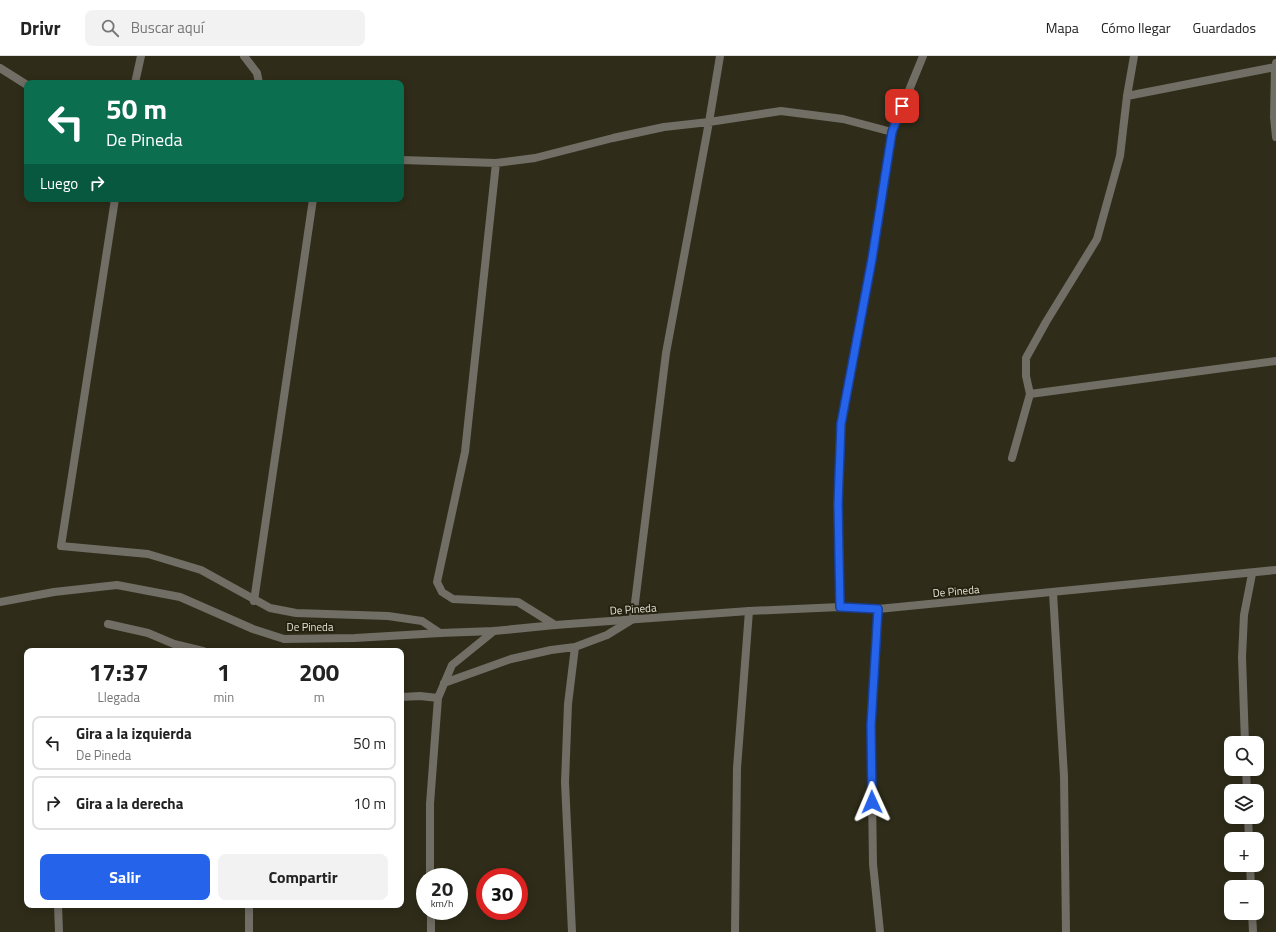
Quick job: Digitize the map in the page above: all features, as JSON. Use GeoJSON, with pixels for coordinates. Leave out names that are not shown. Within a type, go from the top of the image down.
{"type":"FeatureCollection","features":[{"type":"Feature","properties":{"kind":"street"},"geometry":{"type":"LineString","coordinates":[[136,80],[141,56]]}},
{"type":"Feature","properties":{"kind":"street"},"geometry":{"type":"LineString","coordinates":[[244,56],[257,73],[258,80]]}},
{"type":"Feature","properties":{"kind":"street"},"geometry":{"type":"LineString","coordinates":[[444,683],[511,659],[551,650],[575,647],[607,635],[633,620],[666,354],[720,56]]}},
{"type":"Feature","properties":{"kind":"street"},"geometry":{"type":"LineString","coordinates":[[840,607],[838,504],[841,424],[872,259],[892,132],[923,56]]}},
{"type":"Feature","properties":{"kind":"street"},"geometry":{"type":"LineString","coordinates":[[1012,458],[1030,394],[1026,376],[1026,358],[1046,322],[1097,239],[1120,156],[1127,96],[1134,56]]}},
{"type":"Feature","properties":{"kind":"street"},"geometry":{"type":"LineString","coordinates":[[1127,96],[1275,65],[1274,117],[1276,138]]}},
{"type":"Feature","properties":{"kind":"street"},"geometry":{"type":"LineString","coordinates":[[0,68],[24,83]]}},
{"type":"Feature","properties":{"kind":"street"},"geometry":{"type":"LineString","coordinates":[[404,160],[496,163],[535,158],[613,138],[664,127],[781,111],[843,119],[892,132]]}},
{"type":"Feature","properties":{"kind":"street"},"geometry":{"type":"LineString","coordinates":[[496,163],[465,452],[437,582],[442,592],[453,599],[518,602],[555,625]]}},
{"type":"Feature","properties":{"kind":"street"},"geometry":{"type":"LineString","coordinates":[[115,202],[62,546],[148,554],[201,570],[254,601],[270,608],[296,613],[388,616],[422,622],[440,633]]}},
{"type":"Feature","properties":{"kind":"street"},"geometry":{"type":"LineString","coordinates":[[254,601],[313,202]]}},
{"type":"Feature","properties":{"kind":"street"},"geometry":{"type":"LineString","coordinates":[[1030,394],[1276,361]]}},
{"type":"Feature","properties":{"kind":"street","name":"De Pineda"},"geometry":{"type":"LineString","coordinates":[[0,602],[54,592],[117,585],[180,597],[253,629],[284,639],[355,638],[494,631],[555,625],[749,611],[840,607],[878,609],[1252,574],[1276,570]]}},
{"type":"Feature","properties":{"kind":"street"},"geometry":{"type":"LineString","coordinates":[[1246,736],[1242,657],[1244,615],[1252,574]]}},
{"type":"Feature","properties":{"kind":"street"},"geometry":{"type":"LineString","coordinates":[[1053,593],[1064,776],[1066,932]]}},
{"type":"Feature","properties":{"kind":"street"},"geometry":{"type":"LineString","coordinates":[[878,609],[871,725],[873,864],[880,932]]}},
{"type":"Feature","properties":{"kind":"street"},"geometry":{"type":"LineString","coordinates":[[735,932],[736,768],[749,611]]}},
{"type":"Feature","properties":{"kind":"street"},"geometry":{"type":"LineString","coordinates":[[108,624],[148,633],[174,644],[191,648]]}},
{"type":"Feature","properties":{"kind":"street"},"geometry":{"type":"LineString","coordinates":[[430,868],[430,804],[438,698],[452,664],[494,631]]}},
{"type":"Feature","properties":{"kind":"street"},"geometry":{"type":"LineString","coordinates":[[572,932],[566,782],[568,704],[575,647]]}},
{"type":"Feature","properties":{"kind":"street"},"geometry":{"type":"LineString","coordinates":[[404,697],[420,696],[438,698]]}},
{"type":"Feature","properties":{"kind":"street"},"geometry":{"type":"LineString","coordinates":[[58,908],[59,932]]}},
{"type":"Feature","properties":{"kind":"street"},"geometry":{"type":"LineString","coordinates":[[249,908],[249,932]]}},
{"type":"Feature","properties":{"kind":"street"},"geometry":{"type":"LineString","coordinates":[[431,920],[431,932]]}},
{"type":"Feature","properties":{"kind":"street"},"geometry":{"type":"LineString","coordinates":[[1252,920],[1253,932]]}},
{"type":"Feature","properties":{"kind":"route"},"geometry":{"type":"LineString","coordinates":[[872,802],[871,725],[878,609],[840,607],[838,504],[841,424],[872,259],[892,132],[902,106]]}}]}
